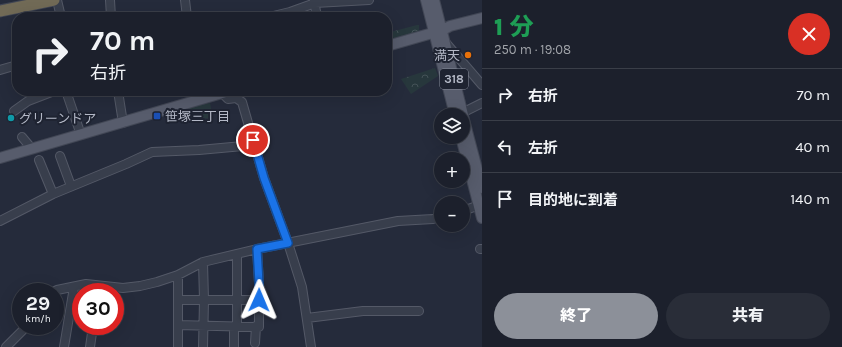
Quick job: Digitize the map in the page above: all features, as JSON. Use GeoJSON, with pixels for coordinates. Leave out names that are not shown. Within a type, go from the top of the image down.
{"type":"FeatureCollection","features":[{"type":"Feature","properties":{"kind":"highway"},"geometry":{"type":"LineString","coordinates":[[0,5],[23,0]]}},
{"type":"Feature","properties":{"kind":"highway"},"geometry":{"type":"LineString","coordinates":[[0,11],[54,0]]}},
{"type":"Feature","properties":{"kind":"main road","name":"318"},"geometry":{"type":"LineString","coordinates":[[426,0],[437,28],[459,108]]}},
{"type":"Feature","properties":{"kind":"main road","name":"318"},"geometry":{"type":"LineString","coordinates":[[434,0],[437,28]]}},
{"type":"Feature","properties":{"kind":"main road"},"geometry":{"type":"LineString","coordinates":[[392,44],[437,28],[482,18]]}},
{"type":"Feature","properties":{"kind":"main road"},"geometry":{"type":"LineString","coordinates":[[0,158],[123,123],[210,96]]}},
{"type":"Feature","properties":{"kind":"main road"},"geometry":{"type":"LineString","coordinates":[[463,144],[480,205],[482,218]]}},
{"type":"Feature","properties":{"kind":"main road","name":"318"},"geometry":{"type":"LineString","coordinates":[[469,144],[482,188]]}},
{"type":"Feature","properties":{"kind":"street"},"geometry":{"type":"LineString","coordinates":[[58,0],[60,12]]}},
{"type":"Feature","properties":{"kind":"street"},"geometry":{"type":"LineString","coordinates":[[110,0],[111,12]]}},
{"type":"Feature","properties":{"kind":"street"},"geometry":{"type":"LineString","coordinates":[[185,0],[186,12]]}},
{"type":"Feature","properties":{"kind":"street"},"geometry":{"type":"LineString","coordinates":[[290,12],[314,1],[369,0]]}},
{"type":"Feature","properties":{"kind":"street"},"geometry":{"type":"LineString","coordinates":[[314,1],[316,12]]}},
{"type":"Feature","properties":{"kind":"street"},"geometry":{"type":"LineString","coordinates":[[441,43],[482,85]]}},
{"type":"Feature","properties":{"kind":"street"},"geometry":{"type":"LineString","coordinates":[[0,70],[12,66]]}},
{"type":"Feature","properties":{"kind":"street"},"geometry":{"type":"LineString","coordinates":[[14,111],[28,101],[41,96]]}},
{"type":"Feature","properties":{"kind":"street"},"geometry":{"type":"LineString","coordinates":[[68,96],[81,135]]}},
{"type":"Feature","properties":{"kind":"street"},"geometry":{"type":"LineString","coordinates":[[119,96],[123,123]]}},
{"type":"Feature","properties":{"kind":"street"},"geometry":{"type":"LineString","coordinates":[[224,96],[228,99],[236,98],[242,102],[264,178],[288,243],[302,287],[311,347]]}},
{"type":"Feature","properties":{"kind":"street"},"geometry":{"type":"LineString","coordinates":[[470,110],[482,103]]}},
{"type":"Feature","properties":{"kind":"street"},"geometry":{"type":"LineString","coordinates":[[22,137],[32,149]]}},
{"type":"Feature","properties":{"kind":"street"},"geometry":{"type":"LineString","coordinates":[[0,221],[53,194],[152,152],[201,150],[254,145]]}},
{"type":"Feature","properties":{"kind":"street"},"geometry":{"type":"LineString","coordinates":[[60,156],[71,186]]}},
{"type":"Feature","properties":{"kind":"street"},"geometry":{"type":"LineString","coordinates":[[39,160],[53,194]]}},
{"type":"Feature","properties":{"kind":"street"},"geometry":{"type":"LineString","coordinates":[[470,209],[480,205]]}},
{"type":"Feature","properties":{"kind":"street"},"geometry":{"type":"LineString","coordinates":[[124,287],[132,288],[178,276],[203,262],[257,249],[398,221],[434,219]]}},
{"type":"Feature","properties":{"kind":"street"},"geometry":{"type":"LineString","coordinates":[[178,325],[259,327],[257,249]]}},
{"type":"Feature","properties":{"kind":"street"},"geometry":{"type":"LineString","coordinates":[[234,347],[237,300],[237,254]]}},
{"type":"Feature","properties":{"kind":"street"},"geometry":{"type":"LineString","coordinates":[[203,262],[203,347]]}},
{"type":"Feature","properties":{"kind":"street"},"geometry":{"type":"LineString","coordinates":[[178,276],[178,347]]}},
{"type":"Feature","properties":{"kind":"street"},"geometry":{"type":"LineString","coordinates":[[64,347],[72,299]]}},
{"type":"Feature","properties":{"kind":"street"},"geometry":{"type":"LineString","coordinates":[[178,300],[259,300]]}},
{"type":"Feature","properties":{"kind":"street"},"geometry":{"type":"LineString","coordinates":[[307,318],[368,311],[419,310]]}},
{"type":"Feature","properties":{"kind":"street"},"geometry":{"type":"LineString","coordinates":[[255,343],[256,326]]}},
{"type":"Feature","properties":{"kind":"street"},"geometry":{"type":"LineString","coordinates":[[6,347],[18,335]]}},
{"type":"Feature","properties":{"kind":"street"},"geometry":{"type":"LineString","coordinates":[[90,347],[92,335]]}},
{"type":"Feature","properties":{"kind":"green space"},"geometry":{"type":"Polygon","coordinates":[[[419,25],[419,31],[392,39],[392,32],[419,25]]]}},
{"type":"Feature","properties":{"kind":"green space"},"geometry":{"type":"Polygon","coordinates":[[[435,68],[438,76],[411,94],[401,79],[435,68]]]}},
{"type":"Feature","properties":{"kind":"green space"},"geometry":{"type":"Polygon","coordinates":[[[210,103],[213,119],[183,116],[181,109],[210,103]]]}},
{"type":"Feature","properties":{"kind":"place","name":"満天"},"geometry":{"type":"Point","coordinates":[468,55]}},
{"type":"Feature","properties":{"kind":"place","name":"笹塚三丁目"},"geometry":{"type":"Point","coordinates":[157,116]}},
{"type":"Feature","properties":{"kind":"place","name":"グリーンドア"},"geometry":{"type":"Point","coordinates":[11,118]}},
{"type":"Feature","properties":{"kind":"route"},"geometry":{"type":"LineString","coordinates":[[253,140],[264,178],[288,243],[257,249],[259,300]]}}]}
